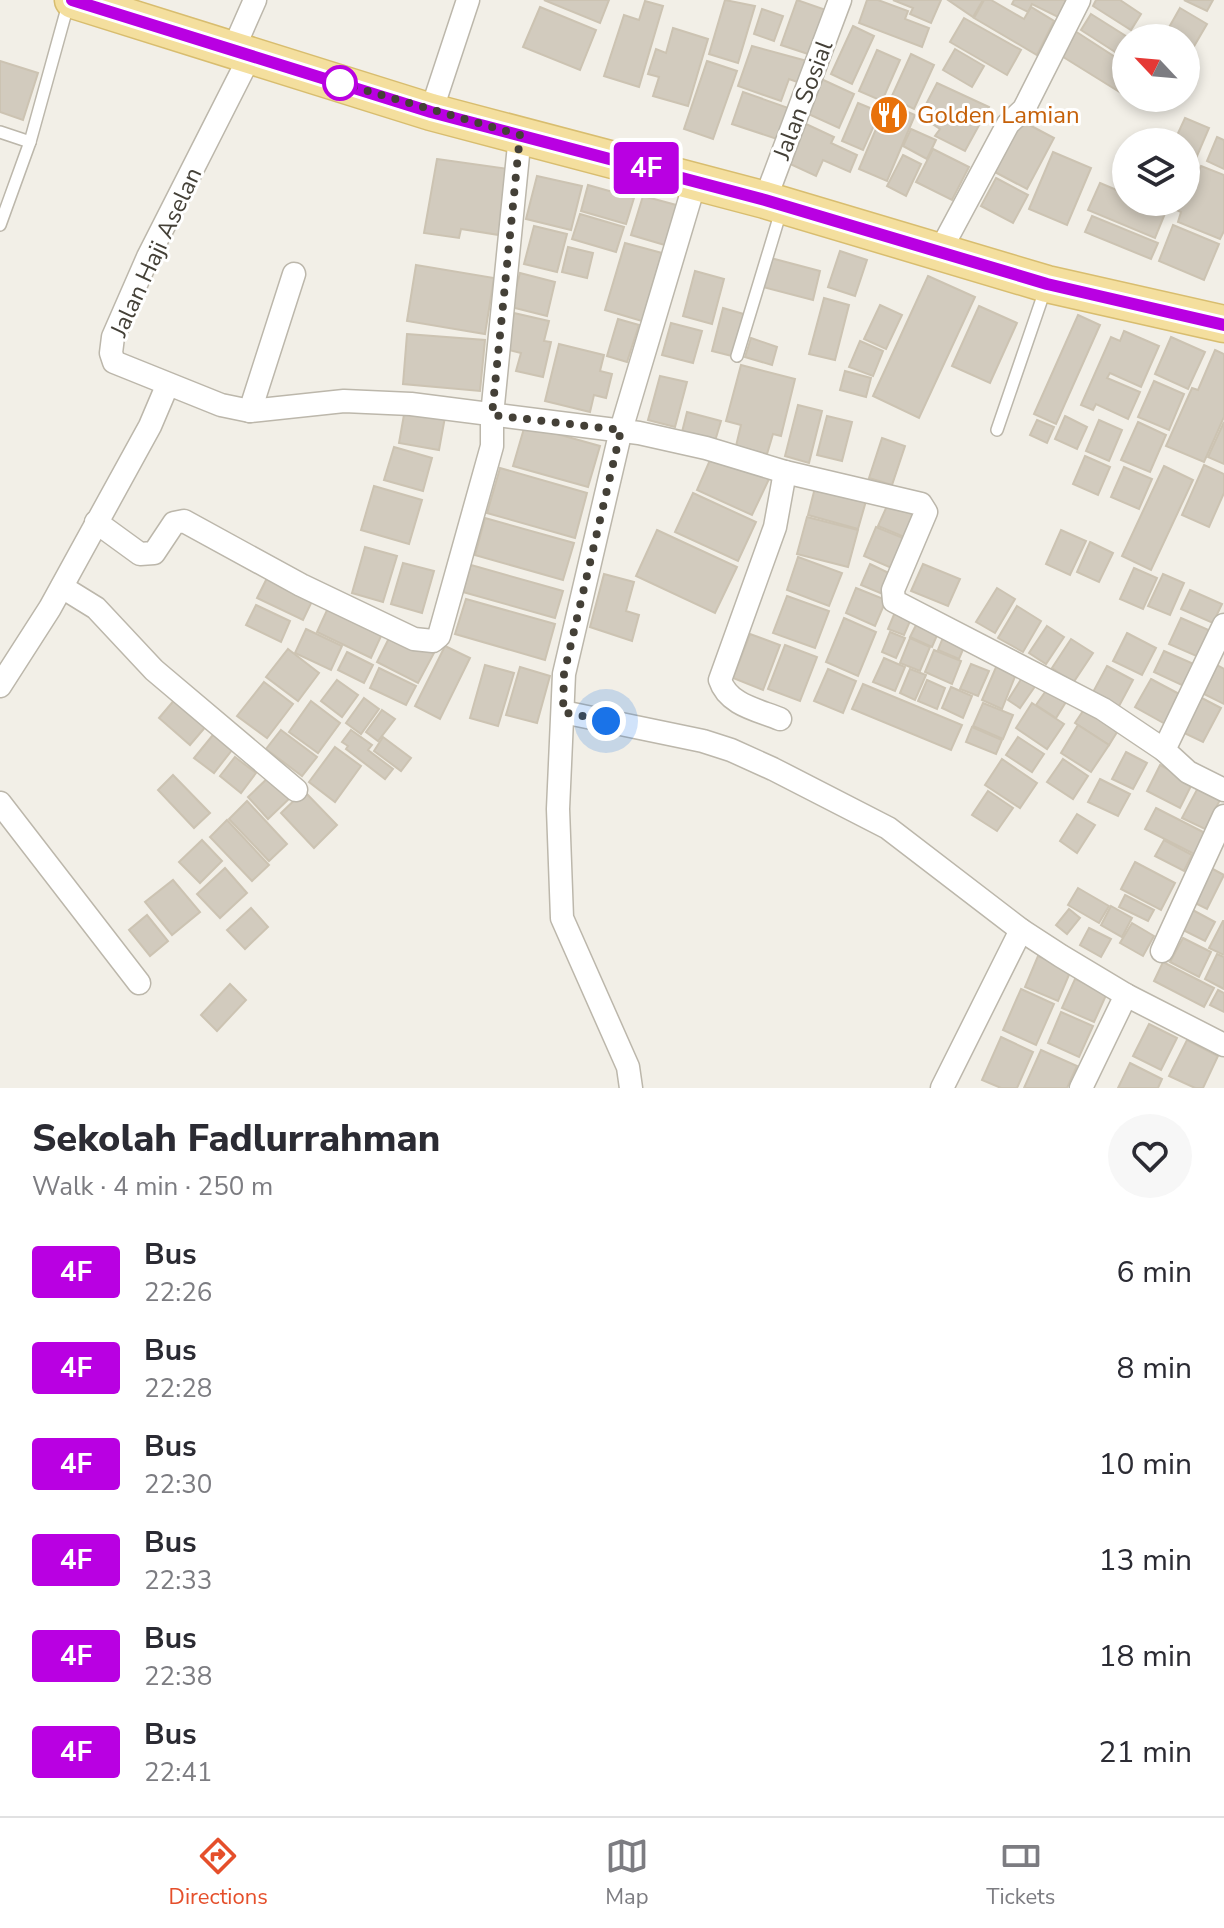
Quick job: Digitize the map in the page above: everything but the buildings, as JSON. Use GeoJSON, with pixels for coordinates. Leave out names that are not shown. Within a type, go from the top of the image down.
{"type":"FeatureCollection","features":[{"type":"Feature","properties":{"kind":"main road"},"geometry":{"type":"LineString","coordinates":[[71,0],[431,112],[774,202],[1047,284],[1224,324]]}},
{"type":"Feature","properties":{"kind":"street"},"geometry":{"type":"LineString","coordinates":[[242,52],[255,0]]}},
{"type":"Feature","properties":{"kind":"street"},"geometry":{"type":"LineString","coordinates":[[431,112],[468,0]]}},
{"type":"Feature","properties":{"kind":"street","name":"Jalan Sosial"},"geometry":{"type":"LineString","coordinates":[[774,202],[840,0]]}},
{"type":"Feature","properties":{"kind":"street"},"geometry":{"type":"LineString","coordinates":[[940,251],[1008,124],[1024,109],[1079,0]]}},
{"type":"Feature","properties":{"kind":"street","name":"Jalan Haji Aselan"},"geometry":{"type":"LineString","coordinates":[[242,52],[113,337],[111,353],[114,362],[167,386],[221,405],[250,411],[344,401],[411,404],[621,430],[706,448],[785,472],[923,505],[926,512],[893,590],[894,601],[1103,709],[1164,750]]}},
{"type":"Feature","properties":{"kind":"street"},"geometry":{"type":"LineString","coordinates":[[96,522],[140,554],[148,555],[154,553],[174,523],[184,521],[301,585],[414,639],[433,641],[442,630],[492,446],[492,415],[520,135]]}},
{"type":"Feature","properties":{"kind":"street"},"geometry":{"type":"LineString","coordinates":[[631,1088],[628,1067],[562,918],[558,809],[564,674],[621,430],[695,182]]}},
{"type":"Feature","properties":{"kind":"street"},"geometry":{"type":"LineString","coordinates":[[250,411],[294,274]]}},
{"type":"Feature","properties":{"kind":"street"},"geometry":{"type":"LineString","coordinates":[[0,684],[62,587],[150,426],[167,386]]}},
{"type":"Feature","properties":{"kind":"street"},"geometry":{"type":"LineString","coordinates":[[780,719],[734,700],[724,692],[720,680],[775,527],[785,472]]}},
{"type":"Feature","properties":{"kind":"street"},"geometry":{"type":"LineString","coordinates":[[62,587],[96,608],[154,670],[296,790]]}},
{"type":"Feature","properties":{"kind":"street"},"geometry":{"type":"LineString","coordinates":[[1224,625],[1164,750],[1188,772],[1224,790]]}},
{"type":"Feature","properties":{"kind":"street"},"geometry":{"type":"LineString","coordinates":[[563,712],[703,741],[773,769],[888,828],[1021,930],[1126,995],[1224,1045]]}},
{"type":"Feature","properties":{"kind":"street"},"geometry":{"type":"LineString","coordinates":[[0,803],[139,983]]}},
{"type":"Feature","properties":{"kind":"street"},"geometry":{"type":"LineString","coordinates":[[1162,951],[1224,816]]}},
{"type":"Feature","properties":{"kind":"street"},"geometry":{"type":"LineString","coordinates":[[942,1088],[1021,930]]}},
{"type":"Feature","properties":{"kind":"street"},"geometry":{"type":"LineString","coordinates":[[1081,1088],[1126,995]]}},
{"type":"Feature","properties":{"kind":"lane"},"geometry":{"type":"LineString","coordinates":[[0,225],[30,142],[71,0]]}},
{"type":"Feature","properties":{"kind":"lane"},"geometry":{"type":"LineString","coordinates":[[0,132],[30,142]]}},
{"type":"Feature","properties":{"kind":"lane"},"geometry":{"type":"LineString","coordinates":[[737,356],[774,202]]}},
{"type":"Feature","properties":{"kind":"lane"},"geometry":{"type":"LineString","coordinates":[[997,430],[1047,284]]}},
{"type":"Feature","properties":{"kind":"bus line","name":"4F"},"geometry":{"type":"LineString","coordinates":[[72,0],[431,112],[765,200],[1047,284],[1224,325]]}},
{"type":"Feature","properties":{"kind":"place","name":"Golden Lamian"},"geometry":{"type":"Point","coordinates":[889,115]}},
{"type":"Feature","properties":{"kind":"route"},"geometry":{"type":"LineString","coordinates":[[340,83],[431,112],[520,135],[492,415],[621,430],[564,674],[563,712],[606,721]]}}]}
